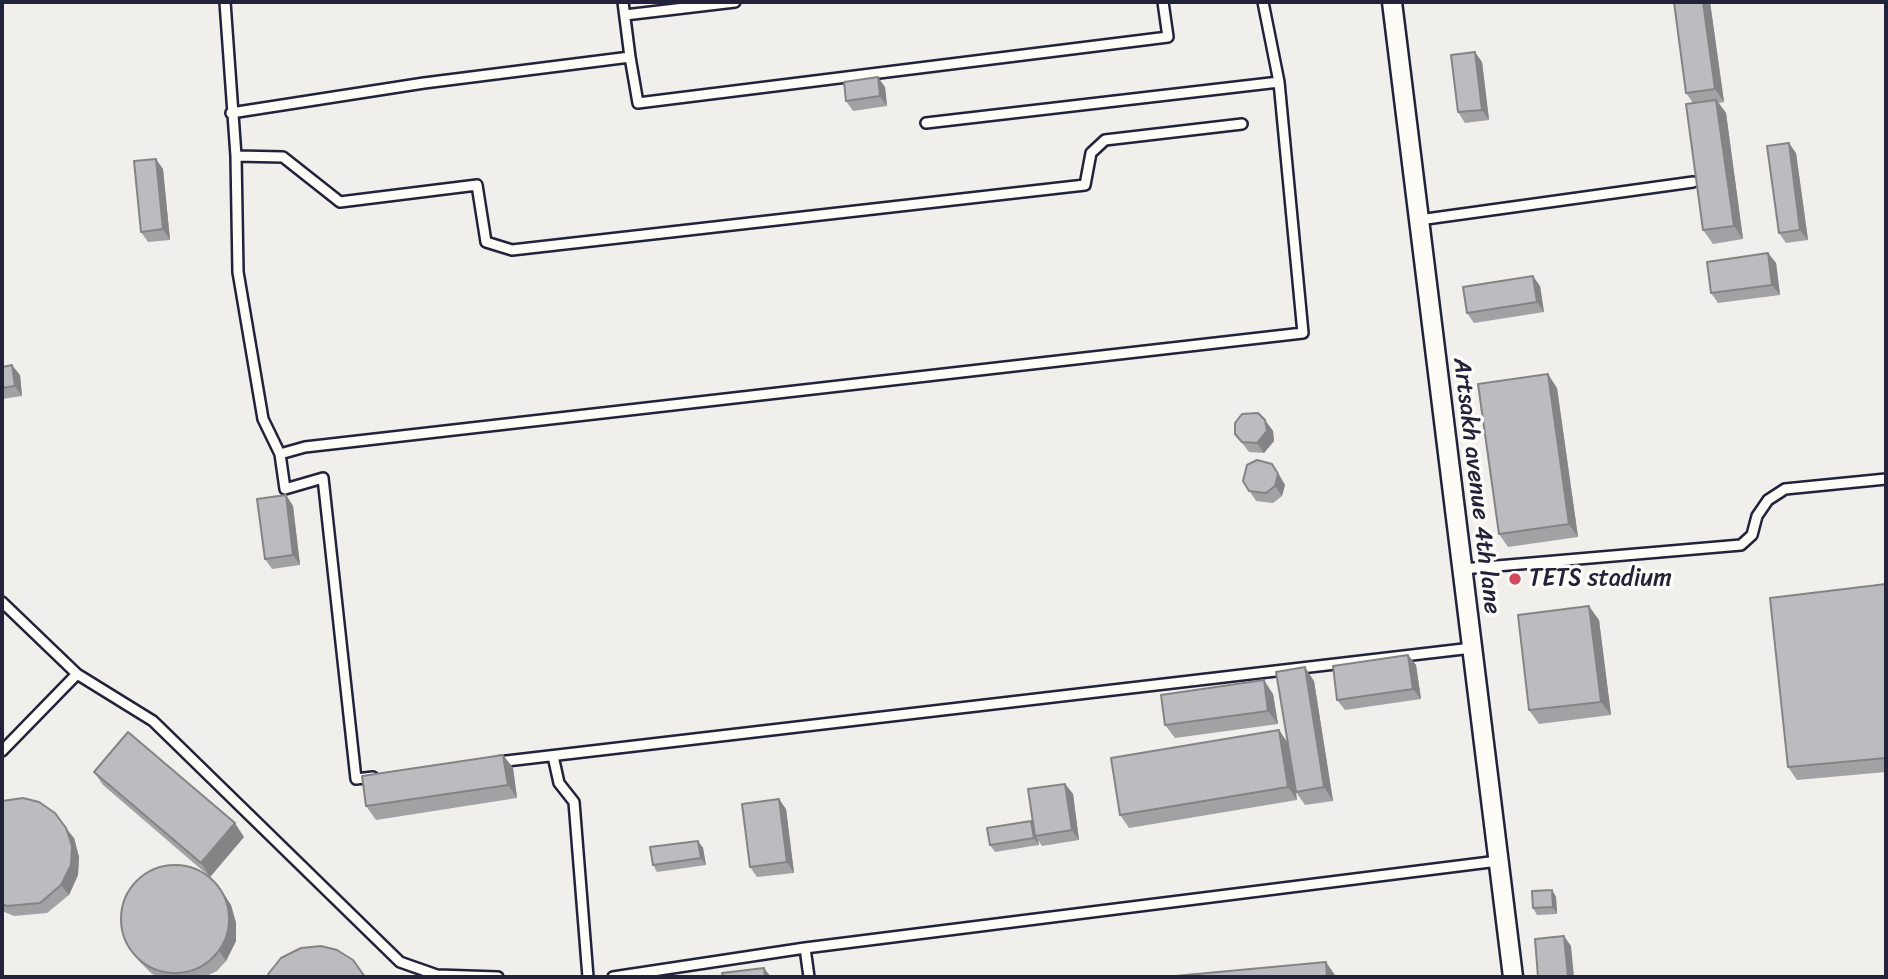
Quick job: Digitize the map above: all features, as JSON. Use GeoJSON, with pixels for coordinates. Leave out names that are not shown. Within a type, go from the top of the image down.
{"type":"FeatureCollection","features":[{"type":"Feature","properties":{"kind":"street","name":"Artsakh avenue 4th lane"},"geometry":{"type":"LineString","coordinates":[[1392,2],[1513,977]]}},
{"type":"Feature","properties":{"kind":"lane"},"geometry":{"type":"LineString","coordinates":[[225,2],[236,156],[238,272],[263,419],[280,454],[285,489],[323,478],[356,779],[383,776]]}},
{"type":"Feature","properties":{"kind":"lane"},"geometry":{"type":"LineString","coordinates":[[623,2],[638,103],[1168,37],[1163,2]]}},
{"type":"Feature","properties":{"kind":"lane"},"geometry":{"type":"LineString","coordinates":[[625,15],[735,2]]}},
{"type":"Feature","properties":{"kind":"lane"},"geometry":{"type":"LineString","coordinates":[[280,454],[305,447],[1303,333],[1279,82],[1263,2]]}},
{"type":"Feature","properties":{"kind":"lane"},"geometry":{"type":"LineString","coordinates":[[231,113],[424,83],[630,57]]}},
{"type":"Feature","properties":{"kind":"lane"},"geometry":{"type":"LineString","coordinates":[[926,123],[1279,82]]}},
{"type":"Feature","properties":{"kind":"lane"},"geometry":{"type":"LineString","coordinates":[[236,156],[283,157],[340,202],[477,185],[486,242],[512,250],[1085,185],[1091,153],[1105,140],[1242,124]]}},
{"type":"Feature","properties":{"kind":"lane"},"geometry":{"type":"LineString","coordinates":[[1419,220],[1693,182]]}},
{"type":"Feature","properties":{"kind":"lane"},"geometry":{"type":"LineString","coordinates":[[1462,569],[1741,545],[1752,535],[1757,516],[1768,500],[1785,489],[1886,480]]}},
{"type":"Feature","properties":{"kind":"lane"},"geometry":{"type":"LineString","coordinates":[[2,602],[77,674],[153,721],[400,961],[437,975],[498,977]]}},
{"type":"Feature","properties":{"kind":"lane"},"geometry":{"type":"LineString","coordinates":[[488,764],[1472,648]]}},
{"type":"Feature","properties":{"kind":"lane"},"geometry":{"type":"LineString","coordinates":[[2,751],[77,674]]}},
{"type":"Feature","properties":{"kind":"lane"},"geometry":{"type":"LineString","coordinates":[[553,756],[558,783],[574,803],[588,977]]}},
{"type":"Feature","properties":{"kind":"lane"},"geometry":{"type":"LineString","coordinates":[[613,977],[805,948],[1498,861]]}},
{"type":"Feature","properties":{"kind":"lane"},"geometry":{"type":"LineString","coordinates":[[805,948],[809,977]]}},
{"type":"Feature","properties":{"kind":"building"},"geometry":{"type":"Polygon","coordinates":[[[1674,2],[1703,2],[1715,89],[1686,93],[1674,2]]]}},
{"type":"Feature","properties":{"kind":"building"},"geometry":{"type":"Polygon","coordinates":[[[1475,52],[1482,110],[1458,112],[1451,55],[1475,52]]]}},
{"type":"Feature","properties":{"kind":"building"},"geometry":{"type":"Polygon","coordinates":[[[878,77],[880,96],[846,101],[844,82],[878,77]]]}},
{"type":"Feature","properties":{"kind":"building"},"geometry":{"type":"Polygon","coordinates":[[[1716,100],[1734,226],[1703,230],[1686,104],[1716,100]]]}},
{"type":"Feature","properties":{"kind":"building"},"geometry":{"type":"Polygon","coordinates":[[[1789,143],[1800,230],[1779,233],[1767,146],[1789,143]]]}},
{"type":"Feature","properties":{"kind":"building"},"geometry":{"type":"Polygon","coordinates":[[[156,159],[163,229],[141,232],[134,161],[156,159]]]}},
{"type":"Feature","properties":{"kind":"building"},"geometry":{"type":"Polygon","coordinates":[[[1768,253],[1772,285],[1711,293],[1707,262],[1768,253]]]}},
{"type":"Feature","properties":{"kind":"building"},"geometry":{"type":"Polygon","coordinates":[[[1533,276],[1537,302],[1467,313],[1463,287],[1533,276]]]}},
{"type":"Feature","properties":{"kind":"building"},"geometry":{"type":"Polygon","coordinates":[[[12,365],[15,386],[2,388],[2,367],[12,365]]]}},
{"type":"Feature","properties":{"kind":"building"},"geometry":{"type":"Polygon","coordinates":[[[1548,374],[1569,524],[1499,534],[1478,384],[1548,374]]]}},
{"type":"Feature","properties":{"kind":"building"},"geometry":{"type":"Polygon","coordinates":[[[1258,413],[1265,420],[1267,431],[1257,443],[1242,442],[1235,434],[1235,423],[1242,414],[1258,413]]]}},
{"type":"Feature","properties":{"kind":"building"},"geometry":{"type":"Polygon","coordinates":[[[1257,460],[1272,464],[1278,474],[1275,486],[1266,493],[1249,491],[1243,481],[1247,465],[1257,460]]]}},
{"type":"Feature","properties":{"kind":"building"},"geometry":{"type":"Polygon","coordinates":[[[286,495],[293,555],[265,559],[257,499],[286,495]]]}},
{"type":"Feature","properties":{"kind":"building"},"geometry":{"type":"Polygon","coordinates":[[[1886,584],[1886,758],[1788,767],[1770,598],[1886,584]]]}},
{"type":"Feature","properties":{"kind":"building"},"geometry":{"type":"Polygon","coordinates":[[[1589,606],[1601,702],[1529,710],[1518,615],[1589,606]]]}},
{"type":"Feature","properties":{"kind":"building"},"geometry":{"type":"Polygon","coordinates":[[[1408,655],[1413,689],[1337,700],[1333,666],[1408,655]]]}},
{"type":"Feature","properties":{"kind":"building"},"geometry":{"type":"Polygon","coordinates":[[[1305,667],[1324,787],[1296,792],[1276,672],[1305,667]]]}},
{"type":"Feature","properties":{"kind":"building"},"geometry":{"type":"Polygon","coordinates":[[[1264,680],[1268,711],[1165,725],[1161,695],[1264,680]]]}},
{"type":"Feature","properties":{"kind":"building"},"geometry":{"type":"Polygon","coordinates":[[[1279,730],[1288,787],[1120,815],[1111,758],[1279,730]]]}},
{"type":"Feature","properties":{"kind":"building"},"geometry":{"type":"Polygon","coordinates":[[[128,732],[235,823],[201,863],[94,772],[128,732]]]}},
{"type":"Feature","properties":{"kind":"building"},"geometry":{"type":"Polygon","coordinates":[[[503,755],[508,785],[366,806],[362,776],[503,755]]]}},
{"type":"Feature","properties":{"kind":"building"},"geometry":{"type":"Polygon","coordinates":[[[1065,784],[1072,830],[1035,836],[1028,789],[1065,784]]]}},
{"type":"Feature","properties":{"kind":"building"},"geometry":{"type":"Polygon","coordinates":[[[23,798],[39,802],[55,813],[66,828],[72,846],[71,865],[61,885],[40,903],[7,906],[2,904],[2,801],[23,798]]]}},
{"type":"Feature","properties":{"kind":"building"},"geometry":{"type":"Polygon","coordinates":[[[779,799],[787,862],[750,867],[742,804],[779,799]]]}},
{"type":"Feature","properties":{"kind":"building"},"geometry":{"type":"Polygon","coordinates":[[[1031,821],[1034,838],[990,845],[987,828],[1031,821]]]}},
{"type":"Feature","properties":{"kind":"building"},"geometry":{"type":"Polygon","coordinates":[[[698,841],[701,858],[653,865],[650,847],[698,841]]]}},
{"type":"Feature","properties":{"kind":"building"},"geometry":{"type":"Polygon","coordinates":[[[175,865],[196,869],[213,881],[225,898],[229,919],[225,940],[213,957],[196,969],[175,973],[154,969],[137,957],[125,940],[121,919],[125,898],[137,881],[154,869],[175,865]]]}},
{"type":"Feature","properties":{"kind":"building"},"geometry":{"type":"Polygon","coordinates":[[[1552,890],[1553,907],[1533,908],[1532,891],[1552,890]]]}},
{"type":"Feature","properties":{"kind":"building"},"geometry":{"type":"Polygon","coordinates":[[[1564,936],[1568,977],[1538,977],[1535,939],[1564,936]]]}},
{"type":"Feature","properties":{"kind":"building"},"geometry":{"type":"Polygon","coordinates":[[[321,946],[337,950],[353,960],[365,977],[267,977],[281,958],[301,948],[321,946]]]}},
{"type":"Feature","properties":{"kind":"building"},"geometry":{"type":"Polygon","coordinates":[[[1326,962],[1327,977],[1164,977],[1326,962]]]}},
{"type":"Feature","properties":{"kind":"building"},"geometry":{"type":"Polygon","coordinates":[[[764,968],[765,977],[723,977],[722,973],[764,968]]]}},
{"type":"Feature","properties":{"kind":"place","name":"TETS stadium"},"geometry":{"type":"Point","coordinates":[1515,579]}}]}
